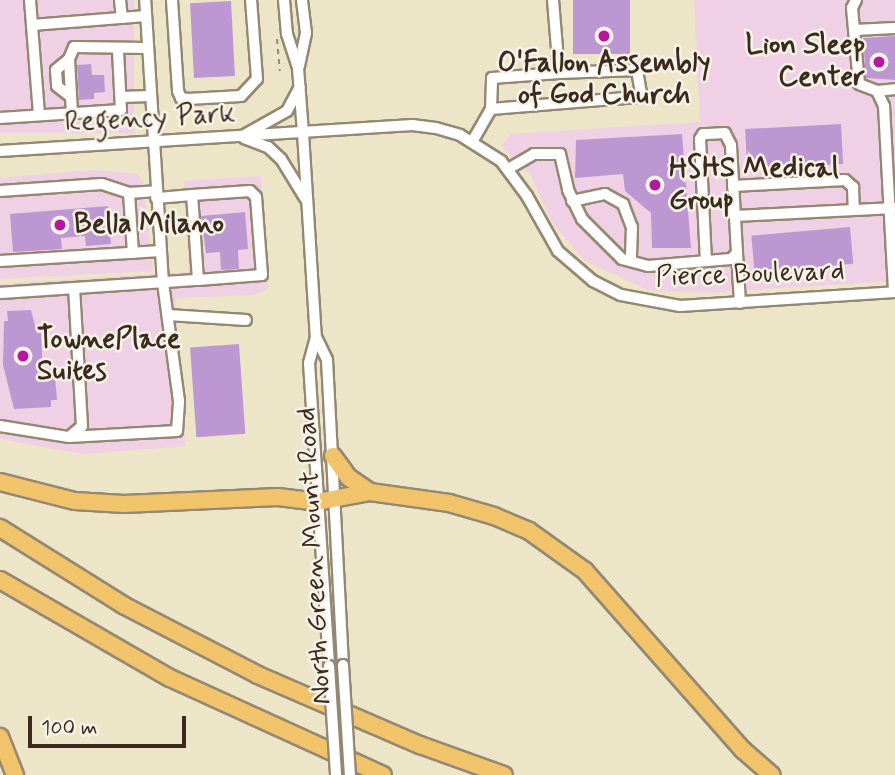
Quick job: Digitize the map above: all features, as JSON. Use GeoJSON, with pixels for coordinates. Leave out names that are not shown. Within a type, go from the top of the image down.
{"type":"FeatureCollection","features":[{"type":"Feature","properties":{"kind":"highway"},"geometry":{"type":"LineString","coordinates":[[333,456],[348,477],[370,492]]}},
{"type":"Feature","properties":{"kind":"highway"},"geometry":{"type":"LineString","coordinates":[[0,482],[87,502],[173,505],[278,497],[317,502],[335,501],[370,492],[449,503],[494,516],[555,547],[585,571],[743,750],[772,775]]}},
{"type":"Feature","properties":{"kind":"highway"},"geometry":{"type":"LineString","coordinates":[[0,528],[123,605],[235,664],[360,720],[505,775]]}},
{"type":"Feature","properties":{"kind":"highway"},"geometry":{"type":"LineString","coordinates":[[0,579],[170,678],[383,775]]}},
{"type":"Feature","properties":{"kind":"highway"},"geometry":{"type":"LineString","coordinates":[[0,737],[15,775]]}},
{"type":"Feature","properties":{"kind":"street"},"geometry":{"type":"LineString","coordinates":[[30,0],[39,115]]}},
{"type":"Feature","properties":{"kind":"street"},"geometry":{"type":"LineString","coordinates":[[120,0],[122,18]]}},
{"type":"Feature","properties":{"kind":"street"},"geometry":{"type":"LineString","coordinates":[[0,426],[69,437],[177,431],[179,401],[163,283],[149,96],[145,0]]}},
{"type":"Feature","properties":{"kind":"street"},"geometry":{"type":"LineString","coordinates":[[172,0],[178,91],[181,98],[188,99],[241,96],[257,79],[251,0]]}},
{"type":"Feature","properties":{"kind":"street","name":"North Green Mount Road"},"geometry":{"type":"LineString","coordinates":[[284,0],[287,34],[298,68],[308,204],[316,337],[309,363],[336,775]]}},
{"type":"Feature","properties":{"kind":"street","name":"North Green Mount Road"},"geometry":{"type":"LineString","coordinates":[[298,68],[306,33],[303,0]]}},
{"type":"Feature","properties":{"kind":"street"},"geometry":{"type":"LineString","coordinates":[[553,0],[559,73]]}},
{"type":"Feature","properties":{"kind":"street"},"geometry":{"type":"LineString","coordinates":[[856,0],[854,30],[859,84],[877,91],[895,89]]}},
{"type":"Feature","properties":{"kind":"street"},"geometry":{"type":"LineString","coordinates":[[32,26],[146,16]]}},
{"type":"Feature","properties":{"kind":"street"},"geometry":{"type":"LineString","coordinates":[[854,30],[895,28]]}},
{"type":"Feature","properties":{"kind":"street"},"geometry":{"type":"LineString","coordinates":[[0,118],[121,110],[118,50],[115,44],[74,47],[69,59],[56,70],[57,86],[71,97],[72,113]]}},
{"type":"Feature","properties":{"kind":"street"},"geometry":{"type":"LineString","coordinates":[[118,50],[147,48]]}},
{"type":"Feature","properties":{"kind":"street"},"geometry":{"type":"LineString","coordinates":[[472,142],[491,109],[492,78],[637,70],[641,93],[638,97],[491,109]]}},
{"type":"Feature","properties":{"kind":"street"},"geometry":{"type":"LineString","coordinates":[[241,137],[288,111],[300,87]]}},
{"type":"Feature","properties":{"kind":"street"},"geometry":{"type":"LineString","coordinates":[[877,91],[884,106],[895,292]]}},
{"type":"Feature","properties":{"kind":"street"},"geometry":{"type":"LineString","coordinates":[[121,97],[149,96]]}},
{"type":"Feature","properties":{"kind":"street","name":"Pierce Boulevard"},"geometry":{"type":"LineString","coordinates":[[303,133],[412,125],[436,128],[472,142],[508,169],[553,245],[593,281],[639,301],[680,306],[895,292]]}},
{"type":"Feature","properties":{"kind":"street","name":"Regency Park"},"geometry":{"type":"LineString","coordinates":[[0,151],[303,133]]}},
{"type":"Feature","properties":{"kind":"street"},"geometry":{"type":"LineString","coordinates":[[706,261],[699,149],[703,134],[724,133],[729,138],[740,303]]}},
{"type":"Feature","properties":{"kind":"street"},"geometry":{"type":"LineString","coordinates":[[241,137],[280,158],[308,204]]}},
{"type":"Feature","properties":{"kind":"street"},"geometry":{"type":"LineString","coordinates":[[508,169],[534,154],[556,151],[564,160],[572,201],[594,235],[631,261],[648,267],[731,260],[737,253]]}},
{"type":"Feature","properties":{"kind":"street"},"geometry":{"type":"LineString","coordinates":[[733,186],[845,180],[853,187],[854,210]]}},
{"type":"Feature","properties":{"kind":"street"},"geometry":{"type":"LineString","coordinates":[[0,191],[102,184],[129,193],[192,195],[250,191],[256,197],[262,275],[0,293]]}},
{"type":"Feature","properties":{"kind":"street"},"geometry":{"type":"LineString","coordinates":[[129,193],[133,253]]}},
{"type":"Feature","properties":{"kind":"street"},"geometry":{"type":"LineString","coordinates":[[572,201],[605,194],[623,204],[632,227],[631,261]]}},
{"type":"Feature","properties":{"kind":"street"},"geometry":{"type":"LineString","coordinates":[[192,195],[198,280]]}},
{"type":"Feature","properties":{"kind":"street"},"geometry":{"type":"LineString","coordinates":[[735,216],[892,208]]}},
{"type":"Feature","properties":{"kind":"street"},"geometry":{"type":"LineString","coordinates":[[0,261],[161,251]]}},
{"type":"Feature","properties":{"kind":"street"},"geometry":{"type":"LineString","coordinates":[[69,437],[82,426],[74,289]]}},
{"type":"Feature","properties":{"kind":"street"},"geometry":{"type":"LineString","coordinates":[[168,315],[246,320]]}},
{"type":"Feature","properties":{"kind":"street","name":"North Green Mount Road"},"geometry":{"type":"LineString","coordinates":[[316,337],[327,360],[350,775]]}},
{"type":"Feature","properties":{"kind":"shaded area"},"geometry":{"type":"Polygon","coordinates":[[[0,0],[134,0],[134,133],[0,133],[0,0]]]}},
{"type":"Feature","properties":{"kind":"shaded area"},"geometry":{"type":"Polygon","coordinates":[[[694,0],[895,0],[895,281],[703,293],[648,290],[585,261],[553,224],[530,174],[501,146],[511,134],[700,122],[694,0]]]}},
{"type":"Feature","properties":{"kind":"shaded area"},"geometry":{"type":"Polygon","coordinates":[[[95,170],[137,174],[143,182],[153,271],[0,279],[0,178],[95,170]]]}},
{"type":"Feature","properties":{"kind":"shaded area"},"geometry":{"type":"Polygon","coordinates":[[[261,176],[268,289],[254,295],[175,298],[186,446],[82,454],[0,439],[0,284],[189,272],[184,181],[261,176]]]}},
{"type":"Feature","properties":{"kind":"building","name":"O'Fallon Assembly of God Church"},"geometry":{"type":"Polygon","coordinates":[[[573,0],[630,0],[630,54],[573,54],[573,0]]]}},
{"type":"Feature","properties":{"kind":"building"},"geometry":{"type":"Polygon","coordinates":[[[231,1],[235,76],[194,78],[190,3],[231,1]]]}},
{"type":"Feature","properties":{"kind":"building","name":"Lion Sleep Center"},"geometry":{"type":"Polygon","coordinates":[[[895,36],[895,80],[866,78],[863,38],[895,36]]]}},
{"type":"Feature","properties":{"kind":"building"},"geometry":{"type":"Polygon","coordinates":[[[91,64],[92,75],[104,75],[105,92],[94,93],[94,99],[79,100],[77,65],[91,64]]]}},
{"type":"Feature","properties":{"kind":"building"},"geometry":{"type":"Polygon","coordinates":[[[841,124],[843,164],[747,169],[745,129],[841,124]]]}},
{"type":"Feature","properties":{"kind":"building","name":"HSHS Medical Group"},"geometry":{"type":"Polygon","coordinates":[[[682,134],[691,248],[652,248],[651,213],[625,191],[623,174],[575,178],[576,140],[682,134]]]}},
{"type":"Feature","properties":{"kind":"building","name":"Bella Milano"},"geometry":{"type":"Polygon","coordinates":[[[108,206],[111,244],[86,246],[85,236],[61,238],[62,249],[13,252],[10,214],[108,206]]]}},
{"type":"Feature","properties":{"kind":"building"},"geometry":{"type":"Polygon","coordinates":[[[245,212],[248,249],[238,250],[239,269],[221,270],[220,252],[206,253],[201,216],[245,212]]]}},
{"type":"Feature","properties":{"kind":"building"},"geometry":{"type":"Polygon","coordinates":[[[850,227],[853,264],[755,272],[751,236],[850,227]]]}},
{"type":"Feature","properties":{"kind":"building","name":"TownePlace Suites"},"geometry":{"type":"Polygon","coordinates":[[[31,310],[37,333],[41,333],[43,377],[55,376],[57,400],[51,400],[51,407],[14,409],[3,365],[4,321],[8,321],[7,311],[31,310]]]}},
{"type":"Feature","properties":{"kind":"building"},"geometry":{"type":"Polygon","coordinates":[[[239,344],[245,434],[196,437],[190,347],[239,344]]]}},
{"type":"Feature","properties":{"kind":"place","name":"O'Fallon Assembly of God Church"},"geometry":{"type":"Point","coordinates":[604,36]}},
{"type":"Feature","properties":{"kind":"place","name":"Lion Sleep Center"},"geometry":{"type":"Point","coordinates":[879,62]}},
{"type":"Feature","properties":{"kind":"place","name":"HSHS Medical Group"},"geometry":{"type":"Point","coordinates":[655,185]}},
{"type":"Feature","properties":{"kind":"place","name":"Bella Milano"},"geometry":{"type":"Point","coordinates":[60,225]}},
{"type":"Feature","properties":{"kind":"place","name":"TownePlace Suites"},"geometry":{"type":"Point","coordinates":[23,356]}}]}
